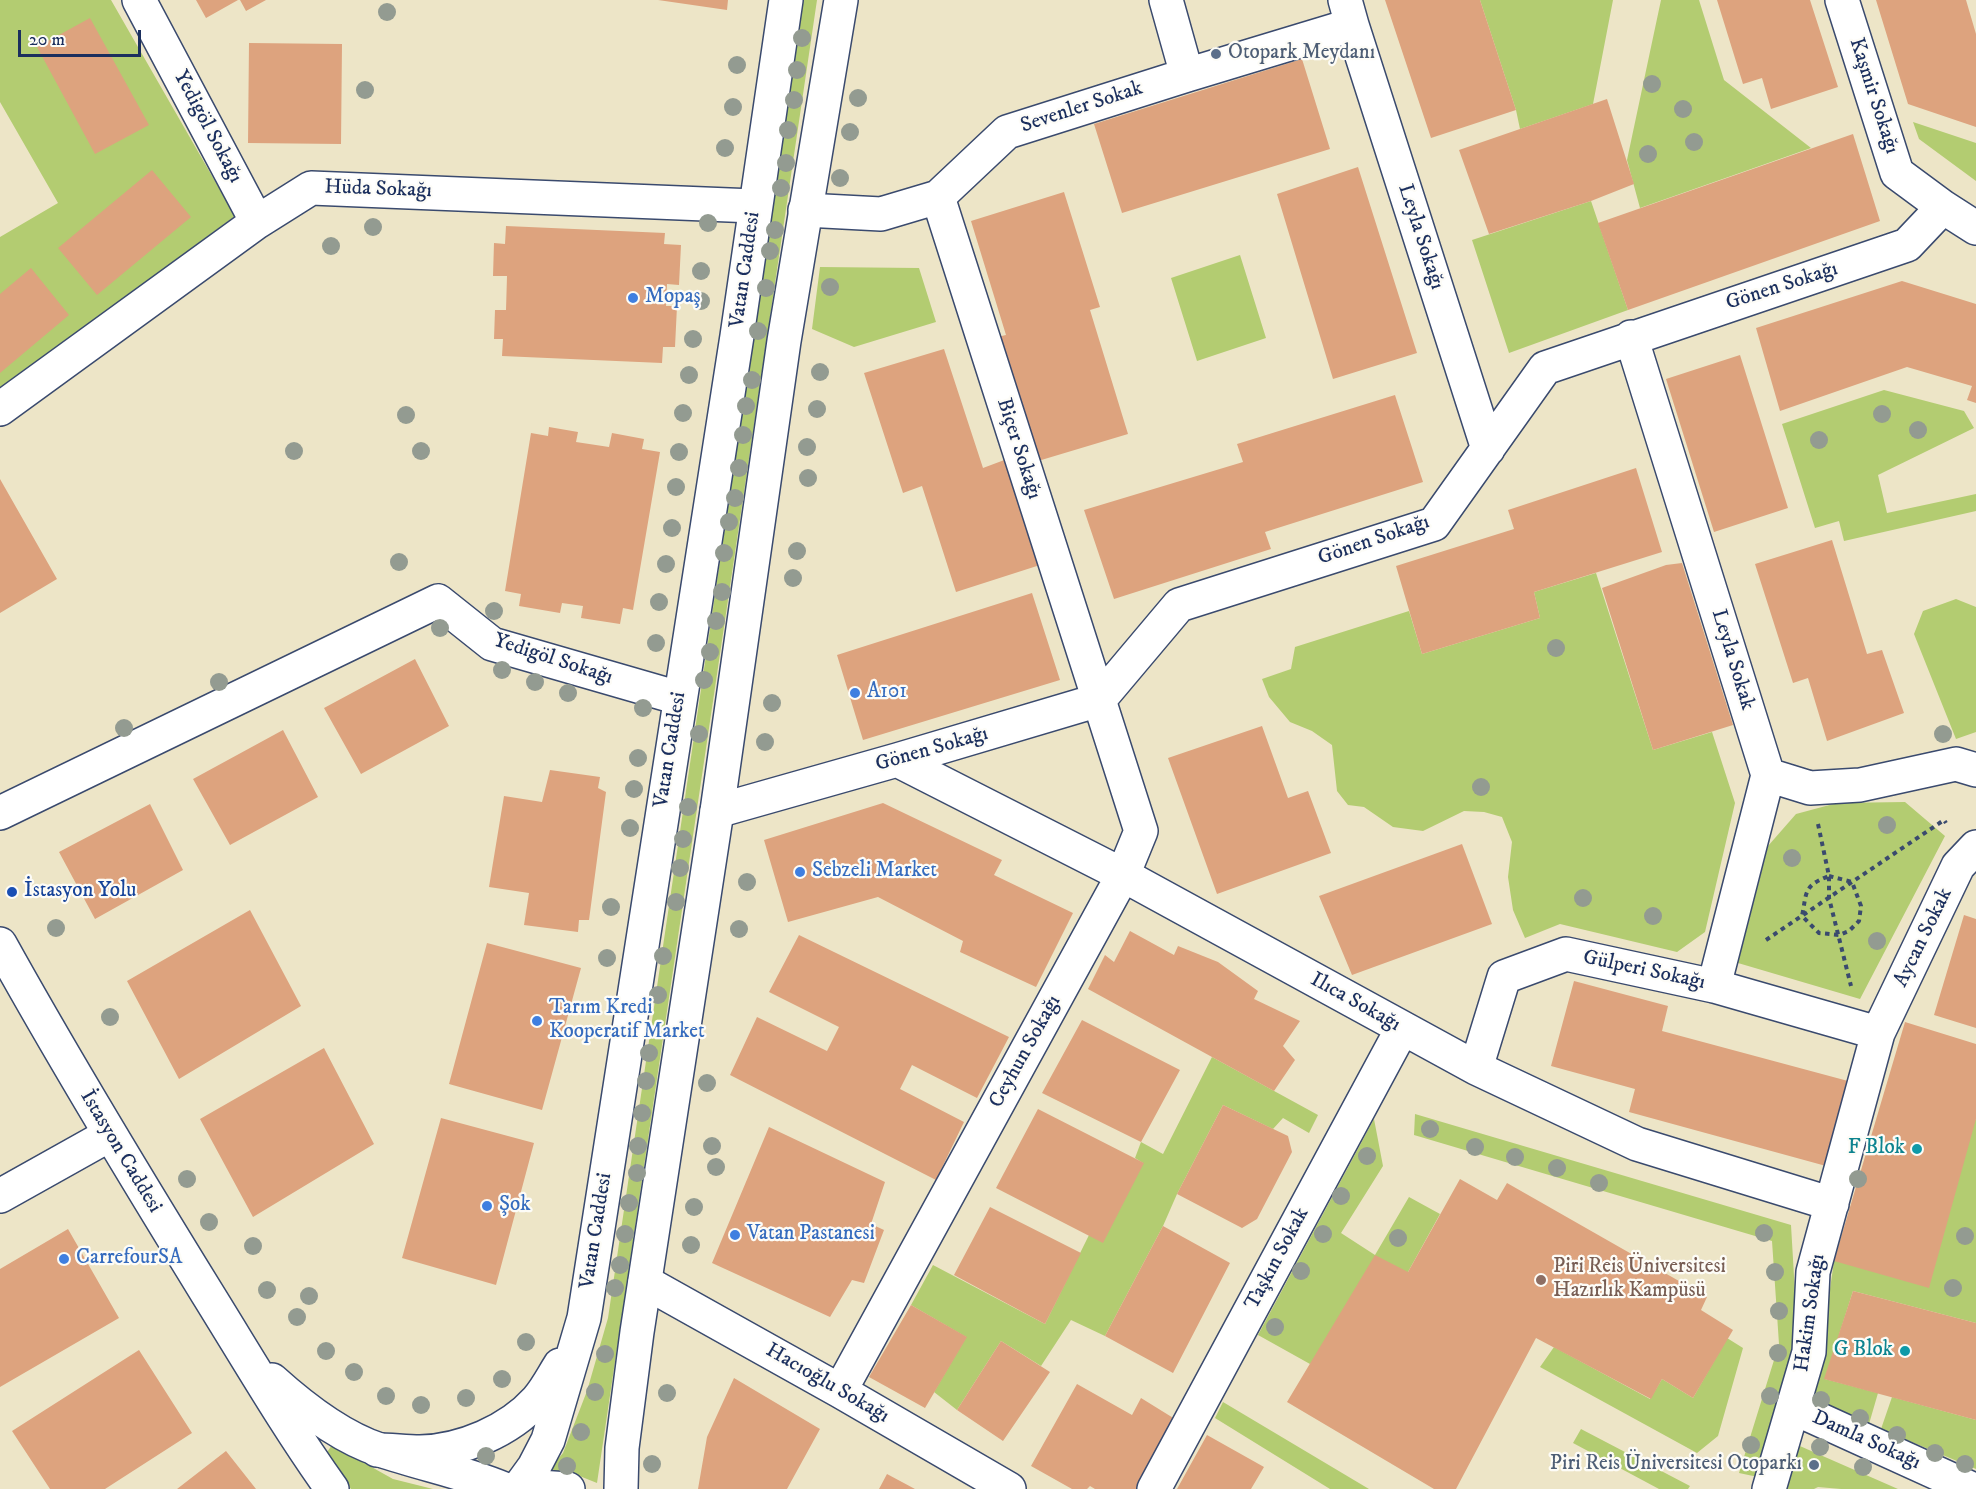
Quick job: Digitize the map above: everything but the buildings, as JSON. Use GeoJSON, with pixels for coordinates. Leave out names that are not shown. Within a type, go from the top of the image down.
{"type":"FeatureCollection","features":[{"type":"Feature","properties":{"kind":"street","name":"Yedigöl Sokağı"},"geometry":{"type":"LineString","coordinates":[[139,0],[258,222]]}},
{"type":"Feature","properties":{"kind":"street","name":"Vatan Caddesi"},"geometry":{"type":"LineString","coordinates":[[518,1489],[534,1467],[548,1440],[584,1318],[737,336],[754,206],[786,0]]}},
{"type":"Feature","properties":{"kind":"street"},"geometry":{"type":"LineString","coordinates":[[621,1489],[622,1448],[645,1282],[717,811],[784,341],[804,210],[841,0]]}},
{"type":"Feature","properties":{"kind":"street"},"geometry":{"type":"LineString","coordinates":[[1166,0],[1187,75]]}},
{"type":"Feature","properties":{"kind":"street","name":"Kaşmir Sokağı"},"geometry":{"type":"LineString","coordinates":[[1842,0],[1897,173],[1943,207]]}},
{"type":"Feature","properties":{"kind":"street","name":"Sevenler Sokak"},"geometry":{"type":"LineString","coordinates":[[804,210],[881,214],[938,197],[1007,132],[1187,75],[1348,12]]}},
{"type":"Feature","properties":{"kind":"street","name":"Leyla Sokağı"},"geometry":{"type":"LineString","coordinates":[[1348,12],[1488,449]]}},
{"type":"Feature","properties":{"kind":"street","name":"Hüda Sokağı"},"geometry":{"type":"LineString","coordinates":[[0,409],[258,222],[312,188],[754,206]]}},
{"type":"Feature","properties":{"kind":"street","name":"Biçer Sokağı"},"geometry":{"type":"LineString","coordinates":[[938,197],[1099,700]]}},
{"type":"Feature","properties":{"kind":"street"},"geometry":{"type":"LineString","coordinates":[[1943,207],[1976,228]]}},
{"type":"Feature","properties":{"kind":"street","name":"Gönen Sokağı"},"geometry":{"type":"LineString","coordinates":[[717,811],[1099,700],[1179,605],[1434,524],[1545,368],[1907,245],[1943,207]]}},
{"type":"Feature","properties":{"kind":"street","name":"Leyla Sokak"},"geometry":{"type":"LineString","coordinates":[[1631,337],[1768,776]]}},
{"type":"Feature","properties":{"kind":"street","name":"Yedigöl Sokağı"},"geometry":{"type":"LineString","coordinates":[[0,813],[438,601],[492,644],[679,699]]}},
{"type":"Feature","properties":{"kind":"street","name":"Ceyhun Sokağı"},"geometry":{"type":"LineString","coordinates":[[840,1390],[1123,875],[1141,831],[1099,700]]}},
{"type":"Feature","properties":{"kind":"street","name":"Ilıca Sokağı"},"geometry":{"type":"LineString","coordinates":[[897,760],[1123,875],[1476,1068],[1637,1144],[1832,1204]]}},
{"type":"Feature","properties":{"kind":"street"},"geometry":{"type":"LineString","coordinates":[[1714,986],[1768,776],[1810,788],[1860,785],[1956,764],[1976,770]]}},
{"type":"Feature","properties":{"kind":"street","name":"Aycan Sokak"},"geometry":{"type":"LineString","coordinates":[[1869,1030],[1958,866],[1972,851]]}},
{"type":"Feature","properties":{"kind":"street","name":"İstasyon Caddesi"},"geometry":{"type":"LineString","coordinates":[[0,944],[109,1135],[246,1356]]}},
{"type":"Feature","properties":{"kind":"street","name":"Gülperi Sokağı"},"geometry":{"type":"LineString","coordinates":[[1476,1068],[1504,976],[1566,954],[1714,986],[1869,1030]]}},
{"type":"Feature","properties":{"kind":"street","name":"Taşkın Sokak"},"geometry":{"type":"LineString","coordinates":[[1154,1489],[1402,1029]]}},
{"type":"Feature","properties":{"kind":"street","name":"Hakim Sokağı"},"geometry":{"type":"LineString","coordinates":[[1769,1489],[1809,1352],[1813,1272],[1832,1204],[1869,1030]]}},
{"type":"Feature","properties":{"kind":"street"},"geometry":{"type":"LineString","coordinates":[[0,1196],[109,1135]]}},
{"type":"Feature","properties":{"kind":"street","name":"Hacıoğlu Sokağı"},"geometry":{"type":"LineString","coordinates":[[645,1282],[840,1390],[1009,1489]]}},
{"type":"Feature","properties":{"kind":"street"},"geometry":{"type":"LineString","coordinates":[[377,1450],[419,1452],[442,1450],[495,1432],[518,1418],[538,1400],[566,1356],[584,1318]]}},
{"type":"Feature","properties":{"kind":"street"},"geometry":{"type":"LineString","coordinates":[[246,1356],[291,1397],[320,1418],[377,1450],[504,1489]]}},
{"type":"Feature","properties":{"kind":"street"},"geometry":{"type":"LineString","coordinates":[[246,1356],[332,1489]]}},
{"type":"Feature","properties":{"kind":"street","name":"Damla Sokağı"},"geometry":{"type":"LineString","coordinates":[[1794,1408],[1972,1489]]}},
{"type":"Feature","properties":{"kind":"street"},"geometry":{"type":"LineString","coordinates":[[531,1489],[539,1487],[568,1489]]}},
{"type":"Feature","properties":{"kind":"path"},"geometry":{"type":"LineString","coordinates":[[1810,788],[1829,876],[1829,898],[1869,1030]]}},
{"type":"Feature","properties":{"kind":"path"},"geometry":{"type":"LineString","coordinates":[[1764,942],[1944,820],[1972,851]]}},
{"type":"Feature","properties":{"kind":"path"},"geometry":{"type":"LineString","coordinates":[[1802,916],[1805,896],[1814,882],[1829,876],[1852,882]]}},
{"type":"Feature","properties":{"kind":"path"},"geometry":{"type":"LineString","coordinates":[[1802,916],[1819,933],[1839,935],[1849,931],[1859,921],[1862,906],[1852,882]]}},
{"type":"Feature","properties":{"kind":"green space"},"geometry":{"type":"Polygon","coordinates":[[[0,0],[111,0],[235,216],[0,390],[0,237],[58,203],[0,102],[0,0]]]}},
{"type":"Feature","properties":{"kind":"green space"},"geometry":{"type":"Polygon","coordinates":[[[803,0],[817,0],[597,1483],[577,1475],[548,1471],[563,1453],[587,1391],[608,1318],[803,0]]]}},
{"type":"Feature","properties":{"kind":"green space"},"geometry":{"type":"Polygon","coordinates":[[[1480,0],[1613,0],[1593,104],[1520,129],[1516,110],[1480,0]]]}},
{"type":"Feature","properties":{"kind":"green space"},"geometry":{"type":"Polygon","coordinates":[[[1661,0],[1699,0],[1724,80],[1811,148],[1640,208],[1627,160],[1661,0]]]}},
{"type":"Feature","properties":{"kind":"green space"},"geometry":{"type":"Polygon","coordinates":[[[1913,122],[1976,143],[1976,181],[1919,139],[1913,122]]]}},
{"type":"Feature","properties":{"kind":"green space"},"geometry":{"type":"Polygon","coordinates":[[[1591,201],[1628,310],[1509,353],[1472,240],[1591,201]]]}},
{"type":"Feature","properties":{"kind":"green space"},"geometry":{"type":"Polygon","coordinates":[[[1240,255],[1266,338],[1197,361],[1171,278],[1240,255]]]}},
{"type":"Feature","properties":{"kind":"green space"},"geometry":{"type":"Polygon","coordinates":[[[820,267],[919,268],[936,322],[854,347],[812,329],[820,267]]]}},
{"type":"Feature","properties":{"kind":"green space"},"geometry":{"type":"Polygon","coordinates":[[[1884,390],[1964,411],[1974,428],[1878,475],[1887,513],[1976,494],[1976,511],[1844,541],[1839,521],[1815,528],[1782,424],[1884,390]]]}},
{"type":"Feature","properties":{"kind":"green space"},"geometry":{"type":"Polygon","coordinates":[[[1596,573],[1653,750],[1712,732],[1735,803],[1705,932],[1677,952],[1560,924],[1525,938],[1513,910],[1508,877],[1512,842],[1502,817],[1484,812],[1464,811],[1423,831],[1393,827],[1364,807],[1348,805],[1337,791],[1332,745],[1312,731],[1290,722],[1269,697],[1262,679],[1291,669],[1295,647],[1409,611],[1422,654],[1540,618],[1534,592],[1596,573]]]}},
{"type":"Feature","properties":{"kind":"green space"},"geometry":{"type":"Polygon","coordinates":[[[1956,599],[1976,607],[1976,732],[1956,739],[1914,634],[1923,611],[1956,599]]]}},
{"type":"Feature","properties":{"kind":"green space"},"geometry":{"type":"Polygon","coordinates":[[[1905,802],[1945,836],[1860,999],[1738,963],[1768,846],[1796,814],[1837,803],[1905,802]]]}},
{"type":"Feature","properties":{"kind":"green space"},"geometry":{"type":"Polygon","coordinates":[[[1212,1057],[1318,1115],[1309,1133],[1283,1118],[1273,1129],[1223,1105],[1105,1336],[1071,1320],[1041,1366],[1001,1341],[957,1410],[934,1392],[966,1337],[911,1305],[933,1265],[1045,1324],[1089,1235],[1143,1163],[1135,1158],[1141,1142],[1163,1154],[1212,1057]]]}},
{"type":"Feature","properties":{"kind":"green space"},"geometry":{"type":"Polygon","coordinates":[[[1415,1114],[1791,1225],[1798,1344],[1758,1477],[1739,1473],[1779,1344],[1772,1241],[1414,1135],[1415,1114]]]}},
{"type":"Feature","properties":{"kind":"green space"},"geometry":{"type":"Polygon","coordinates":[[[1374,1119],[1383,1166],[1341,1233],[1375,1255],[1409,1197],[1440,1214],[1408,1272],[1310,1364],[1258,1335],[1374,1119]]]}},
{"type":"Feature","properties":{"kind":"green space"},"geometry":{"type":"Polygon","coordinates":[[[1976,1119],[1976,1323],[1853,1291],[1825,1379],[1878,1393],[1869,1424],[1814,1401],[1834,1261],[1976,1119]]]}},
{"type":"Feature","properties":{"kind":"green space"},"geometry":{"type":"Polygon","coordinates":[[[1727,1338],[1743,1348],[1718,1436],[1697,1453],[1540,1367],[1554,1347],[1650,1399],[1662,1379],[1693,1398],[1727,1338]]]}},
{"type":"Feature","properties":{"kind":"green space"},"geometry":{"type":"Polygon","coordinates":[[[1892,1397],[1976,1420],[1976,1469],[1881,1429],[1892,1397]]]}},
{"type":"Feature","properties":{"kind":"green space"},"geometry":{"type":"Polygon","coordinates":[[[1223,1402],[1369,1489],[1330,1489],[1215,1418],[1223,1402]]]}},
{"type":"Feature","properties":{"kind":"green space"},"geometry":{"type":"Polygon","coordinates":[[[1581,1429],[1690,1486],[1688,1489],[1659,1489],[1573,1443],[1581,1429]]]}},
{"type":"Feature","properties":{"kind":"green space","name":"Piri Reis Üniversitesi Otoparkı"},"geometry":{"type":"Polygon","coordinates":[[[1793,1443],[1898,1489],[1818,1487],[1783,1489],[1793,1443]]]}},
{"type":"Feature","properties":{"kind":"green space"},"geometry":{"type":"Polygon","coordinates":[[[332,1445],[393,1479],[433,1489],[351,1489],[325,1455],[332,1445]]]}},
{"type":"Feature","properties":{"kind":"place","name":"Otopark Meydanı"},"geometry":{"type":"Point","coordinates":[1216,54]}},
{"type":"Feature","properties":{"kind":"place","name":"Mopaş"},"geometry":{"type":"Point","coordinates":[633,298]}},
{"type":"Feature","properties":{"kind":"place","name":"A101"},"geometry":{"type":"Point","coordinates":[855,693]}},
{"type":"Feature","properties":{"kind":"place","name":"Sebzeli Market"},"geometry":{"type":"Point","coordinates":[800,872]}},
{"type":"Feature","properties":{"kind":"place","name":"İstasyon Yolu"},"geometry":{"type":"Point","coordinates":[12,892]}},
{"type":"Feature","properties":{"kind":"place","name":"Tarım Kredi Kooperatif Market"},"geometry":{"type":"Point","coordinates":[537,1021]}},
{"type":"Feature","properties":{"kind":"place","name":"F Blok"},"geometry":{"type":"Point","coordinates":[1917,1149]}},
{"type":"Feature","properties":{"kind":"place","name":"Şok"},"geometry":{"type":"Point","coordinates":[487,1206]}},
{"type":"Feature","properties":{"kind":"place","name":"Vatan Pastanesi"},"geometry":{"type":"Point","coordinates":[735,1235]}},
{"type":"Feature","properties":{"kind":"place","name":"CarrefourSA"},"geometry":{"type":"Point","coordinates":[64,1259]}},
{"type":"Feature","properties":{"kind":"place","name":"Piri Reis Üniversitesi Hazırlık Kampüsü"},"geometry":{"type":"Point","coordinates":[1541,1280]}},
{"type":"Feature","properties":{"kind":"place","name":"G Blok"},"geometry":{"type":"Point","coordinates":[1905,1351]}},
{"type":"Feature","properties":{"kind":"place","name":"Piri Reis Üniversitesi Otoparkı"},"geometry":{"type":"Point","coordinates":[1814,1465]}}]}
